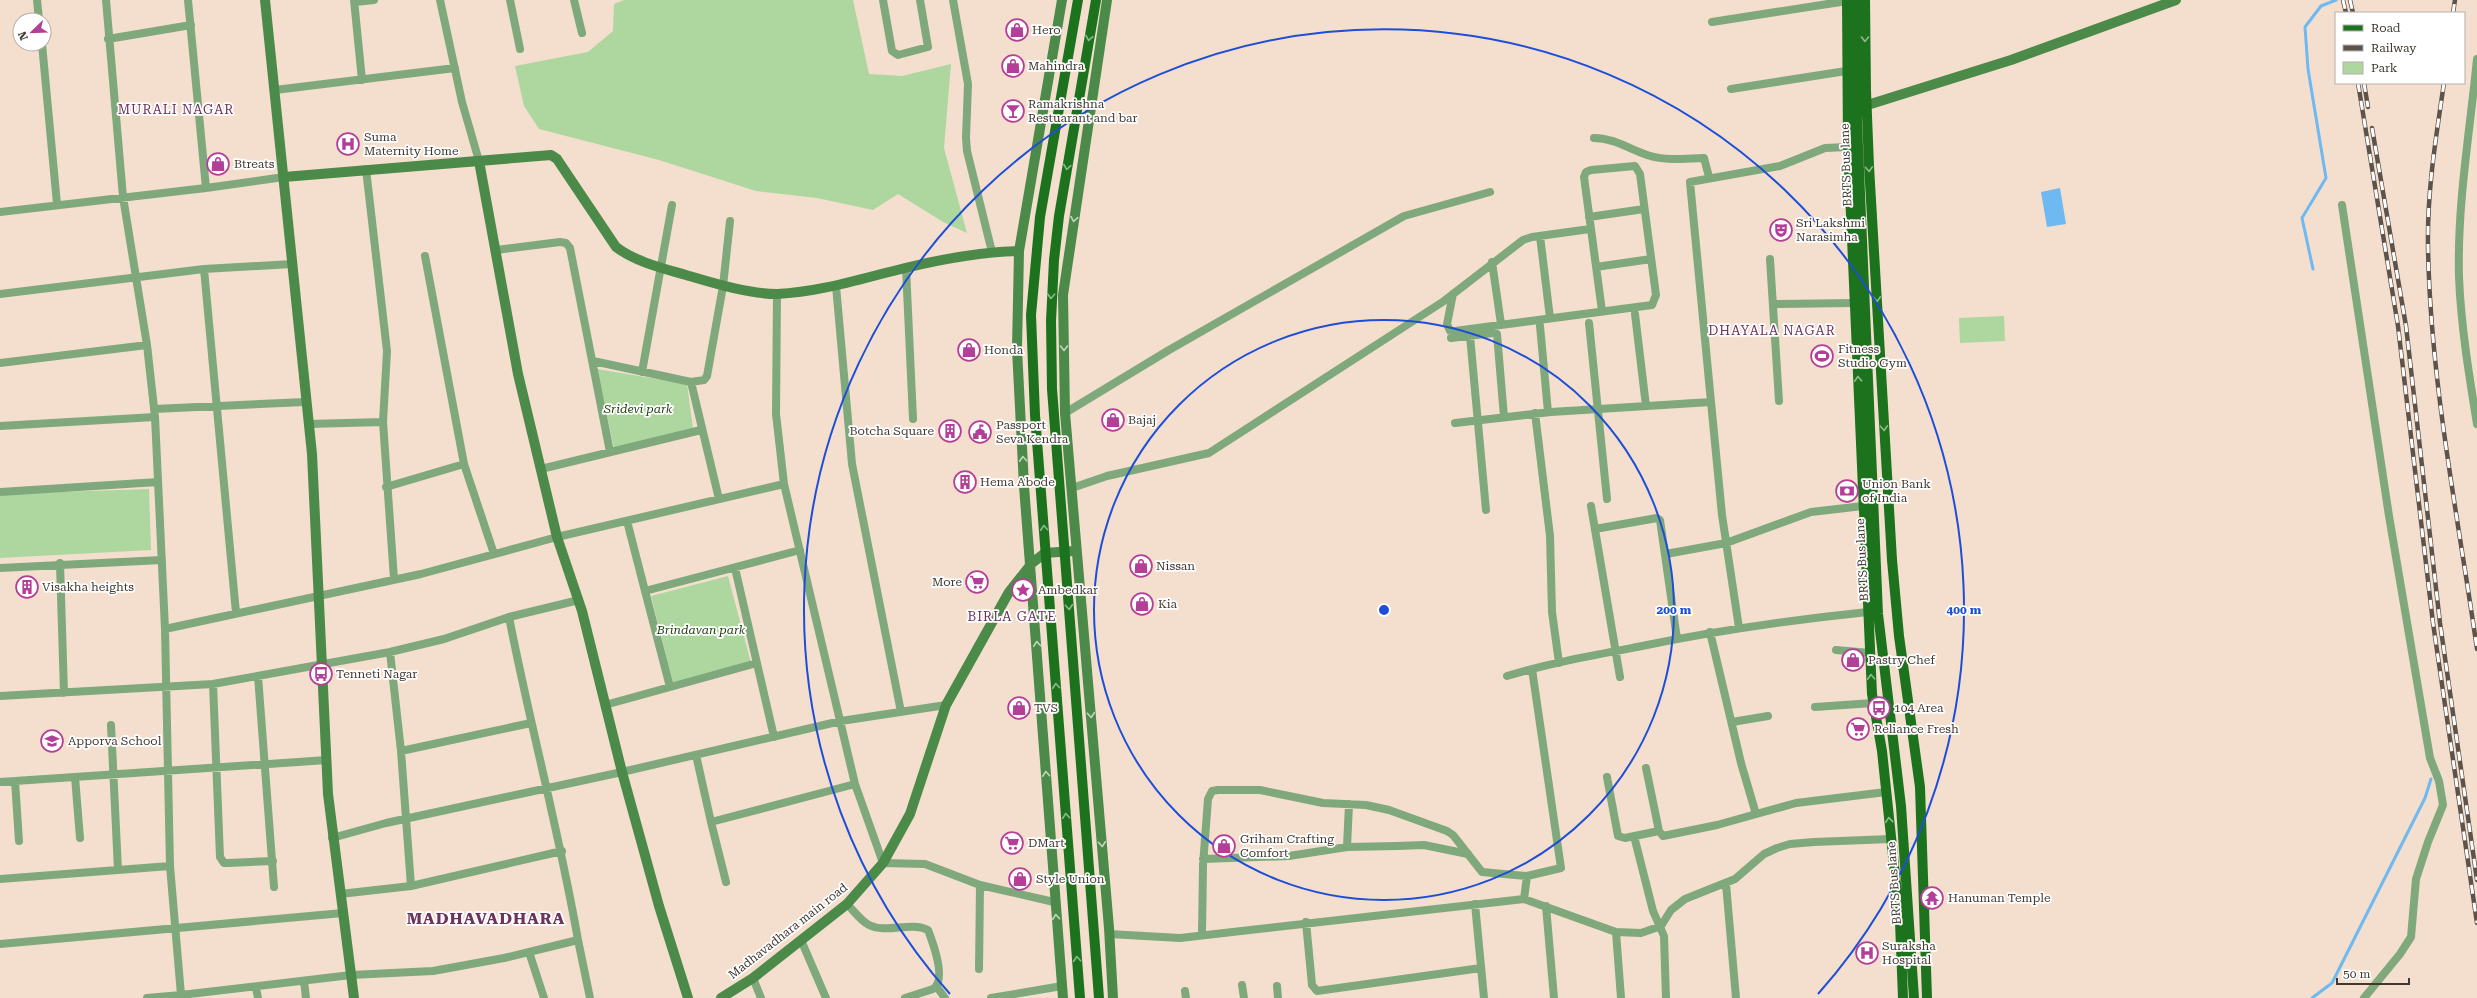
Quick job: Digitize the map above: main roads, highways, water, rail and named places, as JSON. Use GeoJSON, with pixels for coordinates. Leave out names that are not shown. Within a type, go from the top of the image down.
{"type":"FeatureCollection","features":[{"type":"Feature","properties":{"kind":"main road"},"geometry":{"type":"LineString","coordinates":[[1078,0],[1040,217],[1034,268],[1031,315],[1035,415],[1080,998]]}},
{"type":"Feature","properties":{"kind":"main road"},"geometry":{"type":"LineString","coordinates":[[1096,0],[1059,216],[1051,295],[1052,389],[1099,998]]}},
{"type":"Feature","properties":{"kind":"main road"},"geometry":{"type":"LineString","coordinates":[[1850,0],[1846,71],[1857,108],[1848,146],[1870,653],[1873,703],[1886,792],[1900,922],[1903,998]]}},
{"type":"Feature","properties":{"kind":"main road","name":"BRTS Bus lane"},"geometry":{"type":"LineString","coordinates":[[1850,0],[1857,108],[1878,606],[1901,806],[1914,998]]}},
{"type":"Feature","properties":{"kind":"main road"},"geometry":{"type":"LineString","coordinates":[[1865,0],[1857,108],[1899,636],[1922,808],[1927,998]]}},
{"type":"Feature","properties":{"kind":"water"},"geometry":{"type":"Polygon","coordinates":[[[2060,188],[2066,224],[2047,227],[2041,192],[2060,188]]]}},
{"type":"Feature","properties":{"kind":"waterway"},"geometry":{"type":"LineString","coordinates":[[2313,269],[2302,218],[2326,178],[2308,69],[2305,27],[2321,6],[2336,0]]}},
{"type":"Feature","properties":{"kind":"waterway"},"geometry":{"type":"LineString","coordinates":[[2312,998],[2332,983],[2425,798],[2431,779]]}},
{"type":"Feature","properties":{"kind":"railway"},"geometry":{"type":"LineString","coordinates":[[2343,0],[2346,12]]}},
{"type":"Feature","properties":{"kind":"railway"},"geometry":{"type":"LineString","coordinates":[[2350,0],[2353,12]]}},
{"type":"Feature","properties":{"kind":"railway"},"geometry":{"type":"LineString","coordinates":[[2453,12],[2455,0]]}},
{"type":"Feature","properties":{"kind":"railway"},"geometry":{"type":"LineString","coordinates":[[2358,84],[2398,326],[2433,623],[2477,923]]}},
{"type":"Feature","properties":{"kind":"railway"},"geometry":{"type":"LineString","coordinates":[[2364,84],[2368,107]]}},
{"type":"Feature","properties":{"kind":"railway"},"geometry":{"type":"LineString","coordinates":[[2444,84],[2429,205],[2428,246],[2430,296],[2439,397],[2477,649]]}},
{"type":"Feature","properties":{"kind":"railway"},"geometry":{"type":"LineString","coordinates":[[2372,128],[2406,326],[2440,623],[2477,880]]}},
{"type":"Feature","properties":{"kind":"place","name":"Hero"},"geometry":{"type":"Point","coordinates":[1017,30]}},
{"type":"Feature","properties":{"kind":"place","name":"Mahindra"},"geometry":{"type":"Point","coordinates":[1013,66]}},
{"type":"Feature","properties":{"kind":"place","name":"Ramakrishna Restuarant and bar"},"geometry":{"type":"Point","coordinates":[1013,111]}},
{"type":"Feature","properties":{"kind":"place","name":"Suma Maternity Home"},"geometry":{"type":"Point","coordinates":[348,144]}},
{"type":"Feature","properties":{"kind":"place","name":"Btreats"},"geometry":{"type":"Point","coordinates":[218,164]}},
{"type":"Feature","properties":{"kind":"place","name":"Sri Lakshmi Narasimha"},"geometry":{"type":"Point","coordinates":[1781,230]}},
{"type":"Feature","properties":{"kind":"place","name":"Honda"},"geometry":{"type":"Point","coordinates":[969,350]}},
{"type":"Feature","properties":{"kind":"place","name":"Fitness Studio Gym"},"geometry":{"type":"Point","coordinates":[1822,356]}},
{"type":"Feature","properties":{"kind":"place","name":"Bajaj"},"geometry":{"type":"Point","coordinates":[1113,420]}},
{"type":"Feature","properties":{"kind":"place","name":"Botcha Square"},"geometry":{"type":"Point","coordinates":[950,431]}},
{"type":"Feature","properties":{"kind":"place","name":"Passport Seva Kendra"},"geometry":{"type":"Point","coordinates":[980,432]}},
{"type":"Feature","properties":{"kind":"place","name":"Hema Abode"},"geometry":{"type":"Point","coordinates":[965,482]}},
{"type":"Feature","properties":{"kind":"place","name":"Union Bank of India"},"geometry":{"type":"Point","coordinates":[1847,491]}},
{"type":"Feature","properties":{"kind":"place","name":"Nissan"},"geometry":{"type":"Point","coordinates":[1141,566]}},
{"type":"Feature","properties":{"kind":"place","name":"More"},"geometry":{"type":"Point","coordinates":[977,582]}},
{"type":"Feature","properties":{"kind":"place","name":"Visakha heights"},"geometry":{"type":"Point","coordinates":[27,587]}},
{"type":"Feature","properties":{"kind":"place","name":"Ambedkar"},"geometry":{"type":"Point","coordinates":[1023,590]}},
{"type":"Feature","properties":{"kind":"place","name":"Kia"},"geometry":{"type":"Point","coordinates":[1142,604]}},
{"type":"Feature","properties":{"kind":"place","name":"Pastry Chef"},"geometry":{"type":"Point","coordinates":[1853,660]}},
{"type":"Feature","properties":{"kind":"place","name":"Tenneti Nagar"},"geometry":{"type":"Point","coordinates":[321,674]}},
{"type":"Feature","properties":{"kind":"place","name":"TVS"},"geometry":{"type":"Point","coordinates":[1019,708]}},
{"type":"Feature","properties":{"kind":"place","name":"104 Area"},"geometry":{"type":"Point","coordinates":[1879,708]}},
{"type":"Feature","properties":{"kind":"place","name":"Reliance Fresh"},"geometry":{"type":"Point","coordinates":[1858,729]}},
{"type":"Feature","properties":{"kind":"place","name":"Apporva School"},"geometry":{"type":"Point","coordinates":[52,741]}},
{"type":"Feature","properties":{"kind":"place","name":"DMart"},"geometry":{"type":"Point","coordinates":[1012,843]}},
{"type":"Feature","properties":{"kind":"place","name":"Griham Crafting Comfort"},"geometry":{"type":"Point","coordinates":[1224,846]}},
{"type":"Feature","properties":{"kind":"place","name":"Style Union"},"geometry":{"type":"Point","coordinates":[1020,879]}},
{"type":"Feature","properties":{"kind":"place","name":"Hanuman Temple"},"geometry":{"type":"Point","coordinates":[1932,898]}},
{"type":"Feature","properties":{"kind":"place","name":"Suraksha Hospital"},"geometry":{"type":"Point","coordinates":[1867,953]}},
{"type":"Feature","properties":{"kind":"district","name":"MURALI NAGAR"},"geometry":{"type":"Point","coordinates":[176,109]}},
{"type":"Feature","properties":{"kind":"district","name":"DHAYALA NAGAR"},"geometry":{"type":"Point","coordinates":[1772,330]}},
{"type":"Feature","properties":{"kind":"district","name":"BIRLA GATE"},"geometry":{"type":"Point","coordinates":[1012,616]}},
{"type":"Feature","properties":{"kind":"district","name":"MADHAVADHARA"},"geometry":{"type":"Point","coordinates":[486,918]}},
{"type":"Feature","properties":{"kind":"park label","name":"Sridevi park"},"geometry":{"type":"Point","coordinates":[638,409]}},
{"type":"Feature","properties":{"kind":"park label","name":"Brindavan park"},"geometry":{"type":"Point","coordinates":[701,630]}}]}
